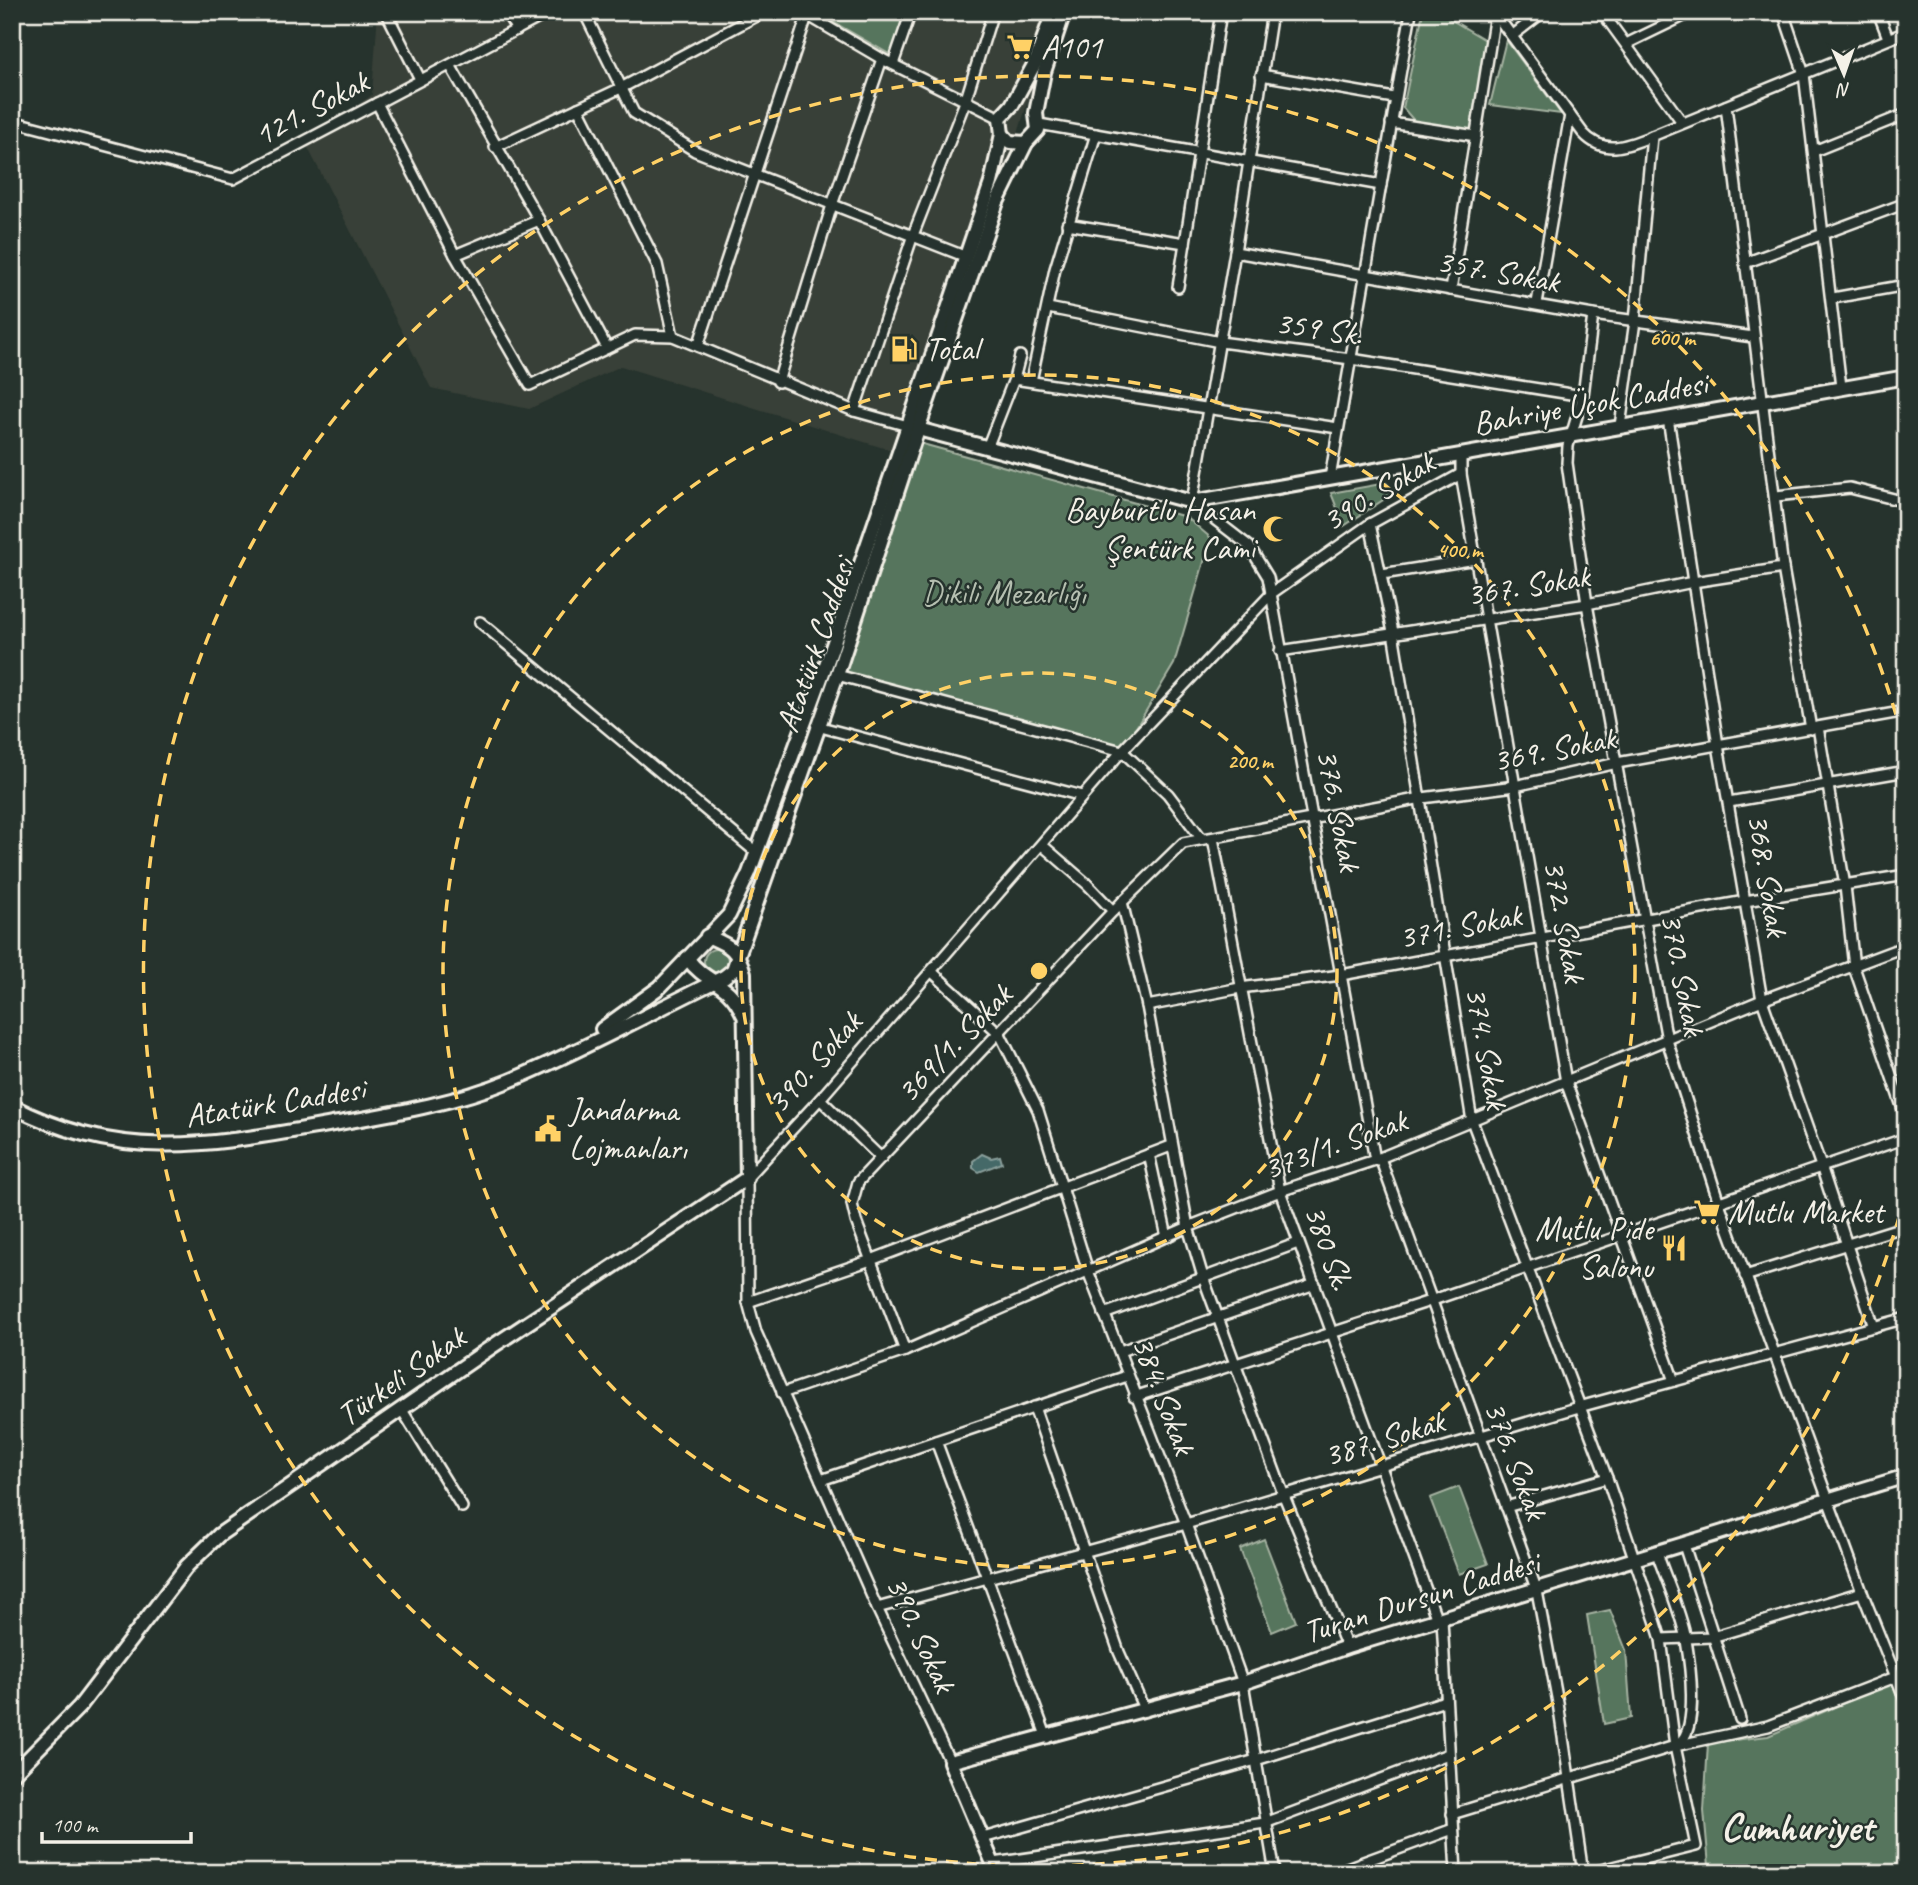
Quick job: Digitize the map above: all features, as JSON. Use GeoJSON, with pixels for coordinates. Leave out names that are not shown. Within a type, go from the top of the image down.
{"type":"FeatureCollection","features":[{"type":"Feature","properties":{"kind":"street"},"geometry":{"type":"LineString","coordinates":[[386,12],[420,79]]}},
{"type":"Feature","properties":{"kind":"street"},"geometry":{"type":"LineString","coordinates":[[506,12],[517,30]]}},
{"type":"Feature","properties":{"kind":"street","name":"121. Sokak"},"geometry":{"type":"LineString","coordinates":[[12,121],[233,179],[550,12]]}},
{"type":"Feature","properties":{"kind":"street"},"geometry":{"type":"LineString","coordinates":[[584,12],[634,113],[643,119],[695,150],[964,256]]}},
{"type":"Feature","properties":{"kind":"street"},"geometry":{"type":"LineString","coordinates":[[495,147],[623,87],[764,12]]}},
{"type":"Feature","properties":{"kind":"street"},"geometry":{"type":"LineString","coordinates":[[893,64],[911,12]]}},
{"type":"Feature","properties":{"kind":"street"},"geometry":{"type":"LineString","coordinates":[[854,411],[913,235],[965,102],[993,12]]}},
{"type":"Feature","properties":{"kind":"street"},"geometry":{"type":"LineString","coordinates":[[698,346],[804,14],[882,59],[1000,118],[1012,105],[1035,63],[1053,12]]}},
{"type":"Feature","properties":{"kind":"street","name":"Atatürk Caddesi"},"geometry":{"type":"LineString","coordinates":[[545,1063],[595,1035],[660,986],[729,915],[757,853],[997,202],[1026,143],[1035,135],[1044,72],[1064,12]]}},
{"type":"Feature","properties":{"kind":"street"},"geometry":{"type":"LineString","coordinates":[[1178,287],[1221,12]]}},
{"type":"Feature","properties":{"kind":"street"},"geometry":{"type":"LineString","coordinates":[[1192,502],[1235,252],[1272,12]]}},
{"type":"Feature","properties":{"kind":"street"},"geometry":{"type":"LineString","coordinates":[[1330,478],[1410,12]]}},
{"type":"Feature","properties":{"kind":"street"},"geometry":{"type":"LineString","coordinates":[[1512,36],[1544,12]]}},
{"type":"Feature","properties":{"kind":"street"},"geometry":{"type":"LineString","coordinates":[[1602,12],[1682,122]]}},
{"type":"Feature","properties":{"kind":"street"},"geometry":{"type":"LineString","coordinates":[[1626,44],[1692,12]]}},
{"type":"Feature","properties":{"kind":"street"},"geometry":{"type":"LineString","coordinates":[[1783,12],[1804,74],[1833,298],[1841,387]]}},
{"type":"Feature","properties":{"kind":"street"},"geometry":{"type":"LineString","coordinates":[[1878,12],[1888,38]]}},
{"type":"Feature","properties":{"kind":"street"},"geometry":{"type":"LineString","coordinates":[[1494,13],[1583,133],[1596,145],[1606,148],[1628,145],[1652,136],[1906,32]]}},
{"type":"Feature","properties":{"kind":"street"},"geometry":{"type":"LineString","coordinates":[[1451,290],[1494,13]]}},
{"type":"Feature","properties":{"kind":"street"},"geometry":{"type":"LineString","coordinates":[[778,382],[832,205],[882,59]]}},
{"type":"Feature","properties":{"kind":"street"},"geometry":{"type":"LineString","coordinates":[[450,65],[539,220],[607,348]]}},
{"type":"Feature","properties":{"kind":"street"},"geometry":{"type":"LineString","coordinates":[[1261,75],[1394,98]]}},
{"type":"Feature","properties":{"kind":"street"},"geometry":{"type":"LineString","coordinates":[[377,103],[455,255],[530,385],[635,335],[673,336],[778,382],[854,411],[913,428]]}},
{"type":"Feature","properties":{"kind":"street"},"geometry":{"type":"LineString","coordinates":[[1012,105],[1028,106],[1037,119],[1096,134],[1381,185]]}},
{"type":"Feature","properties":{"kind":"street"},"geometry":{"type":"LineString","coordinates":[[1726,106],[1783,568],[1828,785],[1845,886],[1854,967],[1906,1118]]}},
{"type":"Feature","properties":{"kind":"street"},"geometry":{"type":"LineString","coordinates":[[578,108],[657,264],[673,336]]}},
{"type":"Feature","properties":{"kind":"street"},"geometry":{"type":"LineString","coordinates":[[1814,151],[1906,114]]}},
{"type":"Feature","properties":{"kind":"street"},"geometry":{"type":"LineString","coordinates":[[1537,303],[1570,115]]}},
{"type":"Feature","properties":{"kind":"street","name":"Atatürk Caddesi"},"geometry":{"type":"LineString","coordinates":[[12,1106],[83,1135],[150,1146],[191,1146],[235,1141],[429,1105],[509,1081],[714,982],[733,970],[837,675],[964,256],[990,183],[1002,134],[1000,118]]}},
{"type":"Feature","properties":{"kind":"street"},"geometry":{"type":"LineString","coordinates":[[1391,123],[1476,136]]}},
{"type":"Feature","properties":{"kind":"street"},"geometry":{"type":"LineString","coordinates":[[1002,134],[1010,142],[1026,143]]}},
{"type":"Feature","properties":{"kind":"street"},"geometry":{"type":"LineString","coordinates":[[1031,381],[1067,224],[1096,134]]}},
{"type":"Feature","properties":{"kind":"street"},"geometry":{"type":"LineString","coordinates":[[1620,426],[1635,321],[1652,136]]}},
{"type":"Feature","properties":{"kind":"street"},"geometry":{"type":"LineString","coordinates":[[1745,263],[1906,203]]}},
{"type":"Feature","properties":{"kind":"street"},"geometry":{"type":"LineString","coordinates":[[455,255],[539,220]]}},
{"type":"Feature","properties":{"kind":"street"},"geometry":{"type":"LineString","coordinates":[[1067,224],[1185,243]]}},
{"type":"Feature","properties":{"kind":"street","name":"357. Sokak"},"geometry":{"type":"LineString","coordinates":[[1235,252],[1537,303],[1593,315],[1753,337]]}},
{"type":"Feature","properties":{"kind":"street"},"geometry":{"type":"LineString","coordinates":[[1833,298],[1906,285]]}},
{"type":"Feature","properties":{"kind":"street","name":"359 Sk."},"geometry":{"type":"LineString","coordinates":[[1048,308],[1220,342],[1351,359],[1584,396]]}},
{"type":"Feature","properties":{"kind":"street","name":"370. Sokak"},"geometry":{"type":"LineString","coordinates":[[1593,315],[1584,396],[1570,437],[1567,463],[1587,604],[1667,1040],[1718,1203],[1862,1592],[1906,1702]]}},
{"type":"Feature","properties":{"kind":"street"},"geometry":{"type":"LineString","coordinates":[[987,448],[1014,379],[1020,356]]}},
{"type":"Feature","properties":{"kind":"street","name":"Bahriye Üçok Caddesi"},"geometry":{"type":"LineString","coordinates":[[913,428],[1192,502],[1906,377]]}},
{"type":"Feature","properties":{"kind":"street"},"geometry":{"type":"LineString","coordinates":[[1014,379],[1338,428]]}},
{"type":"Feature","properties":{"kind":"street","name":"368. Sokak"},"geometry":{"type":"LineString","coordinates":[[1668,418],[1718,745],[1762,1000],[1874,1327]]}},
{"type":"Feature","properties":{"kind":"street","name":"372. Sokak"},"geometry":{"type":"LineString","coordinates":[[1461,455],[1461,474],[1566,1082],[1674,1381]]}},
{"type":"Feature","properties":{"kind":"street","name":"390. Sokak"},"geometry":{"type":"LineString","coordinates":[[996,1868],[950,1762],[877,1608],[756,1332],[748,1302],[747,1178],[1122,751],[1272,593],[1370,524],[1461,474]]}},
{"type":"Feature","properties":{"kind":"street"},"geometry":{"type":"LineString","coordinates":[[1776,496],[1850,488],[1906,502]]}},
{"type":"Feature","properties":{"kind":"street","name":"376. Sokak"},"geometry":{"type":"LineString","coordinates":[[1192,502],[1249,546],[1264,567],[1272,593],[1280,651],[1378,1159],[1537,1591],[1558,1703],[1567,1780],[1583,1873]]}},
{"type":"Feature","properties":{"kind":"street","name":"374. Sokak"},"geometry":{"type":"LineString","coordinates":[[1370,524],[1382,574],[1422,798],[1444,957],[1472,1121],[1607,1478],[1661,1639],[1675,1746],[1696,1846],[1589,1873]]}},
{"type":"Feature","properties":{"kind":"street"},"geometry":{"type":"LineString","coordinates":[[1382,574],[1476,559]]}},
{"type":"Feature","properties":{"kind":"street","name":"367. Sokak"},"geometry":{"type":"LineString","coordinates":[[1280,651],[1587,604],[1693,582],[1783,568]]}},
{"type":"Feature","properties":{"kind":"street"},"geometry":{"type":"LineString","coordinates":[[480,622],[757,853]]}},
{"type":"Feature","properties":{"kind":"street"},"geometry":{"type":"LineString","coordinates":[[837,675],[1122,751],[1168,794],[1202,839]]}},
{"type":"Feature","properties":{"kind":"street","name":"369. Sokak"},"geometry":{"type":"LineString","coordinates":[[1213,838],[1422,798],[1515,786],[1617,763],[1906,711]]}},
{"type":"Feature","properties":{"kind":"street"},"geometry":{"type":"LineString","coordinates":[[817,726],[1082,796]]}},
{"type":"Feature","properties":{"kind":"street"},"geometry":{"type":"LineString","coordinates":[[1729,802],[1906,771]]}},
{"type":"Feature","properties":{"kind":"street","name":"369/1. Sokak"},"geometry":{"type":"LineString","coordinates":[[905,1351],[852,1204],[858,1182],[1113,911],[1177,848],[1213,838]]}},
{"type":"Feature","properties":{"kind":"street","name":"380 Sk."},"geometry":{"type":"LineString","coordinates":[[1213,838],[1280,1191],[1380,1468],[1440,1620],[1456,1873]]}},
{"type":"Feature","properties":{"kind":"street"},"geometry":{"type":"LineString","coordinates":[[1042,845],[1113,911]]}},
{"type":"Feature","properties":{"kind":"street","name":"371. Sokak"},"geometry":{"type":"LineString","coordinates":[[1147,1006],[1240,988],[1341,975],[1745,901],[1906,875]]}},
{"type":"Feature","properties":{"kind":"street"},"geometry":{"type":"LineString","coordinates":[[1122,902],[1147,1006],[1188,1227],[1203,1277],[1284,1496],[1347,1647]]}},
{"type":"Feature","properties":{"kind":"street"},"geometry":{"type":"LineString","coordinates":[[707,936],[727,945],[738,954],[744,973],[747,1178]]}},
{"type":"Feature","properties":{"kind":"street","name":"373/1. Sokak"},"geometry":{"type":"LineString","coordinates":[[782,1393],[905,1351],[1188,1227],[1280,1191],[1378,1159],[1762,1000],[1906,946]]}},
{"type":"Feature","properties":{"kind":"street"},"geometry":{"type":"LineString","coordinates":[[687,958],[697,972],[730,990],[745,1018]]}},
{"type":"Feature","properties":{"kind":"street","name":"384. Sokak"},"geometry":{"type":"LineString","coordinates":[[931,971],[1000,1034],[1038,1110],[1088,1271],[1120,1351],[1134,1397],[1186,1524],[1242,1683],[1275,1873]]}},
{"type":"Feature","properties":{"kind":"street"},"geometry":{"type":"LineString","coordinates":[[820,1098],[881,1158]]}},
{"type":"Feature","properties":{"kind":"street"},"geometry":{"type":"LineString","coordinates":[[1134,1397],[1430,1301],[1906,1138]]}},
{"type":"Feature","properties":{"kind":"street"},"geometry":{"type":"LineString","coordinates":[[748,1302],[871,1260],[1171,1146]]}},
{"type":"Feature","properties":{"kind":"street"},"geometry":{"type":"LineString","coordinates":[[1149,1154],[1167,1237]]}},
{"type":"Feature","properties":{"kind":"street","name":"Türkeli Sokak"},"geometry":{"type":"LineString","coordinates":[[12,1775],[80,1706],[187,1566],[219,1535],[747,1178]]}},
{"type":"Feature","properties":{"kind":"street"},"geometry":{"type":"LineString","coordinates":[[1745,1276],[1906,1226]]}},
{"type":"Feature","properties":{"kind":"street"},"geometry":{"type":"LineString","coordinates":[[1104,1314],[1298,1243]]}},
{"type":"Feature","properties":{"kind":"street"},"geometry":{"type":"LineString","coordinates":[[1120,1351],[1315,1284]]}},
{"type":"Feature","properties":{"kind":"street","name":"387. Sokak"},"geometry":{"type":"LineString","coordinates":[[877,1608],[1186,1524],[1579,1408],[1906,1318]]}},
{"type":"Feature","properties":{"kind":"street"},"geometry":{"type":"LineString","coordinates":[[821,1480],[1127,1376]]}},
{"type":"Feature","properties":{"kind":"street"},"geometry":{"type":"LineString","coordinates":[[1034,1407],[1119,1652],[1145,1711]]}},
{"type":"Feature","properties":{"kind":"street"},"geometry":{"type":"LineString","coordinates":[[402,1410],[462,1507]]}},
{"type":"Feature","properties":{"kind":"street"},"geometry":{"type":"LineString","coordinates":[[936,1441],[1047,1738]]}},
{"type":"Feature","properties":{"kind":"street","name":"Turan Dursun Caddesi"},"geometry":{"type":"LineString","coordinates":[[950,1762],[1047,1738],[1242,1683],[1347,1647],[1906,1476]]}},
{"type":"Feature","properties":{"kind":"street"},"geometry":{"type":"LineString","coordinates":[[1506,1507],[1607,1478]]}},
{"type":"Feature","properties":{"kind":"street"},"geometry":{"type":"LineString","coordinates":[[1684,1545],[1740,1719]]}},
{"type":"Feature","properties":{"kind":"street"},"geometry":{"type":"LineString","coordinates":[[1657,1553],[1686,1638],[1692,1720],[1687,1737],[1675,1746]]}},
{"type":"Feature","properties":{"kind":"street"},"geometry":{"type":"LineString","coordinates":[[1661,1639],[1712,1637],[1862,1592]]}},
{"type":"Feature","properties":{"kind":"street"},"geometry":{"type":"LineString","coordinates":[[1452,1814],[1675,1746],[1768,1726],[1906,1673]]}},
{"type":"Feature","properties":{"kind":"street"},"geometry":{"type":"LineString","coordinates":[[983,1838],[1256,1760],[1445,1701]]}},
{"type":"Feature","properties":{"kind":"street"},"geometry":{"type":"LineString","coordinates":[[996,1868],[1265,1823],[1448,1754]]}},
{"type":"Feature","properties":{"kind":"street"},"geometry":{"type":"LineString","coordinates":[[1333,1873],[1452,1829]]}},
{"type":"Feature","properties":{"kind":"shaded area"},"geometry":{"type":"Polygon","coordinates":[[[378,12],[1055,12],[985,242],[906,455],[621,366],[529,409],[431,388],[305,142],[372,95],[378,12]]]}},
{"type":"Feature","properties":{"kind":"green space"},"geometry":{"type":"Polygon","coordinates":[[[816,12],[906,12],[891,55],[816,12]]]}},
{"type":"Feature","properties":{"kind":"green space"},"geometry":{"type":"Polygon","coordinates":[[[1423,12],[1438,12],[1487,41],[1474,131],[1416,123],[1403,108],[1423,12]]]}},
{"type":"Feature","properties":{"kind":"green space"},"geometry":{"type":"Polygon","coordinates":[[[1506,40],[1561,114],[1490,105],[1506,40]]]}},
{"type":"Feature","properties":{"kind":"green space","name":"Dikili Mezarlığı"},"geometry":{"type":"Polygon","coordinates":[[[919,443],[1186,517],[1211,538],[1174,664],[1122,751],[843,677],[919,443]]]}},
{"type":"Feature","properties":{"kind":"green space"},"geometry":{"type":"Polygon","coordinates":[[[1386,483],[1395,492],[1344,526],[1331,493],[1386,483]]]}},
{"type":"Feature","properties":{"kind":"green space"},"geometry":{"type":"Polygon","coordinates":[[[716,949],[724,953],[728,961],[724,969],[716,973],[708,969],[704,961],[708,953],[716,949]]]}},
{"type":"Feature","properties":{"kind":"green space"},"geometry":{"type":"Polygon","coordinates":[[[1459,1487],[1488,1564],[1459,1574],[1430,1498],[1459,1487]]]}},
{"type":"Feature","properties":{"kind":"green space"},"geometry":{"type":"Polygon","coordinates":[[[1264,1539],[1296,1622],[1272,1632],[1240,1549],[1264,1539]]]}},
{"type":"Feature","properties":{"kind":"green space"},"geometry":{"type":"Polygon","coordinates":[[[1610,1610],[1626,1650],[1631,1718],[1604,1724],[1587,1615],[1610,1610]]]}},
{"type":"Feature","properties":{"kind":"green space"},"geometry":{"type":"Polygon","coordinates":[[[1892,1682],[1906,1719],[1906,1873],[1713,1873],[1709,1866],[1704,1811],[1708,1743],[1768,1736],[1892,1682]]]}},
{"type":"Feature","properties":{"kind":"water"},"geometry":{"type":"Polygon","coordinates":[[[982,1154],[991,1158],[1000,1156],[1002,1163],[979,1172],[973,1168],[973,1161],[982,1154]]]}},
{"type":"Feature","properties":{"kind":"place","name":"A101"},"geometry":{"type":"Point","coordinates":[1020,47]}},
{"type":"Feature","properties":{"kind":"place","name":"Total"},"geometry":{"type":"Point","coordinates":[904,349]}},
{"type":"Feature","properties":{"kind":"place","name":"Bayburtlu Hasan Şentürk Cami"},"geometry":{"type":"Point","coordinates":[1276,529]}},
{"type":"Feature","properties":{"kind":"place","name":"Jandarma Lojmanları"},"geometry":{"type":"Point","coordinates":[548,1129]}},
{"type":"Feature","properties":{"kind":"place","name":"Mutlu Market"},"geometry":{"type":"Point","coordinates":[1707,1212]}},
{"type":"Feature","properties":{"kind":"place","name":"Mutlu Pide Salonu"},"geometry":{"type":"Point","coordinates":[1674,1248]}},
{"type":"Feature","properties":{"kind":"district","name":"Cumhuriyet"},"geometry":{"type":"Point","coordinates":[1797,1827]}}]}
